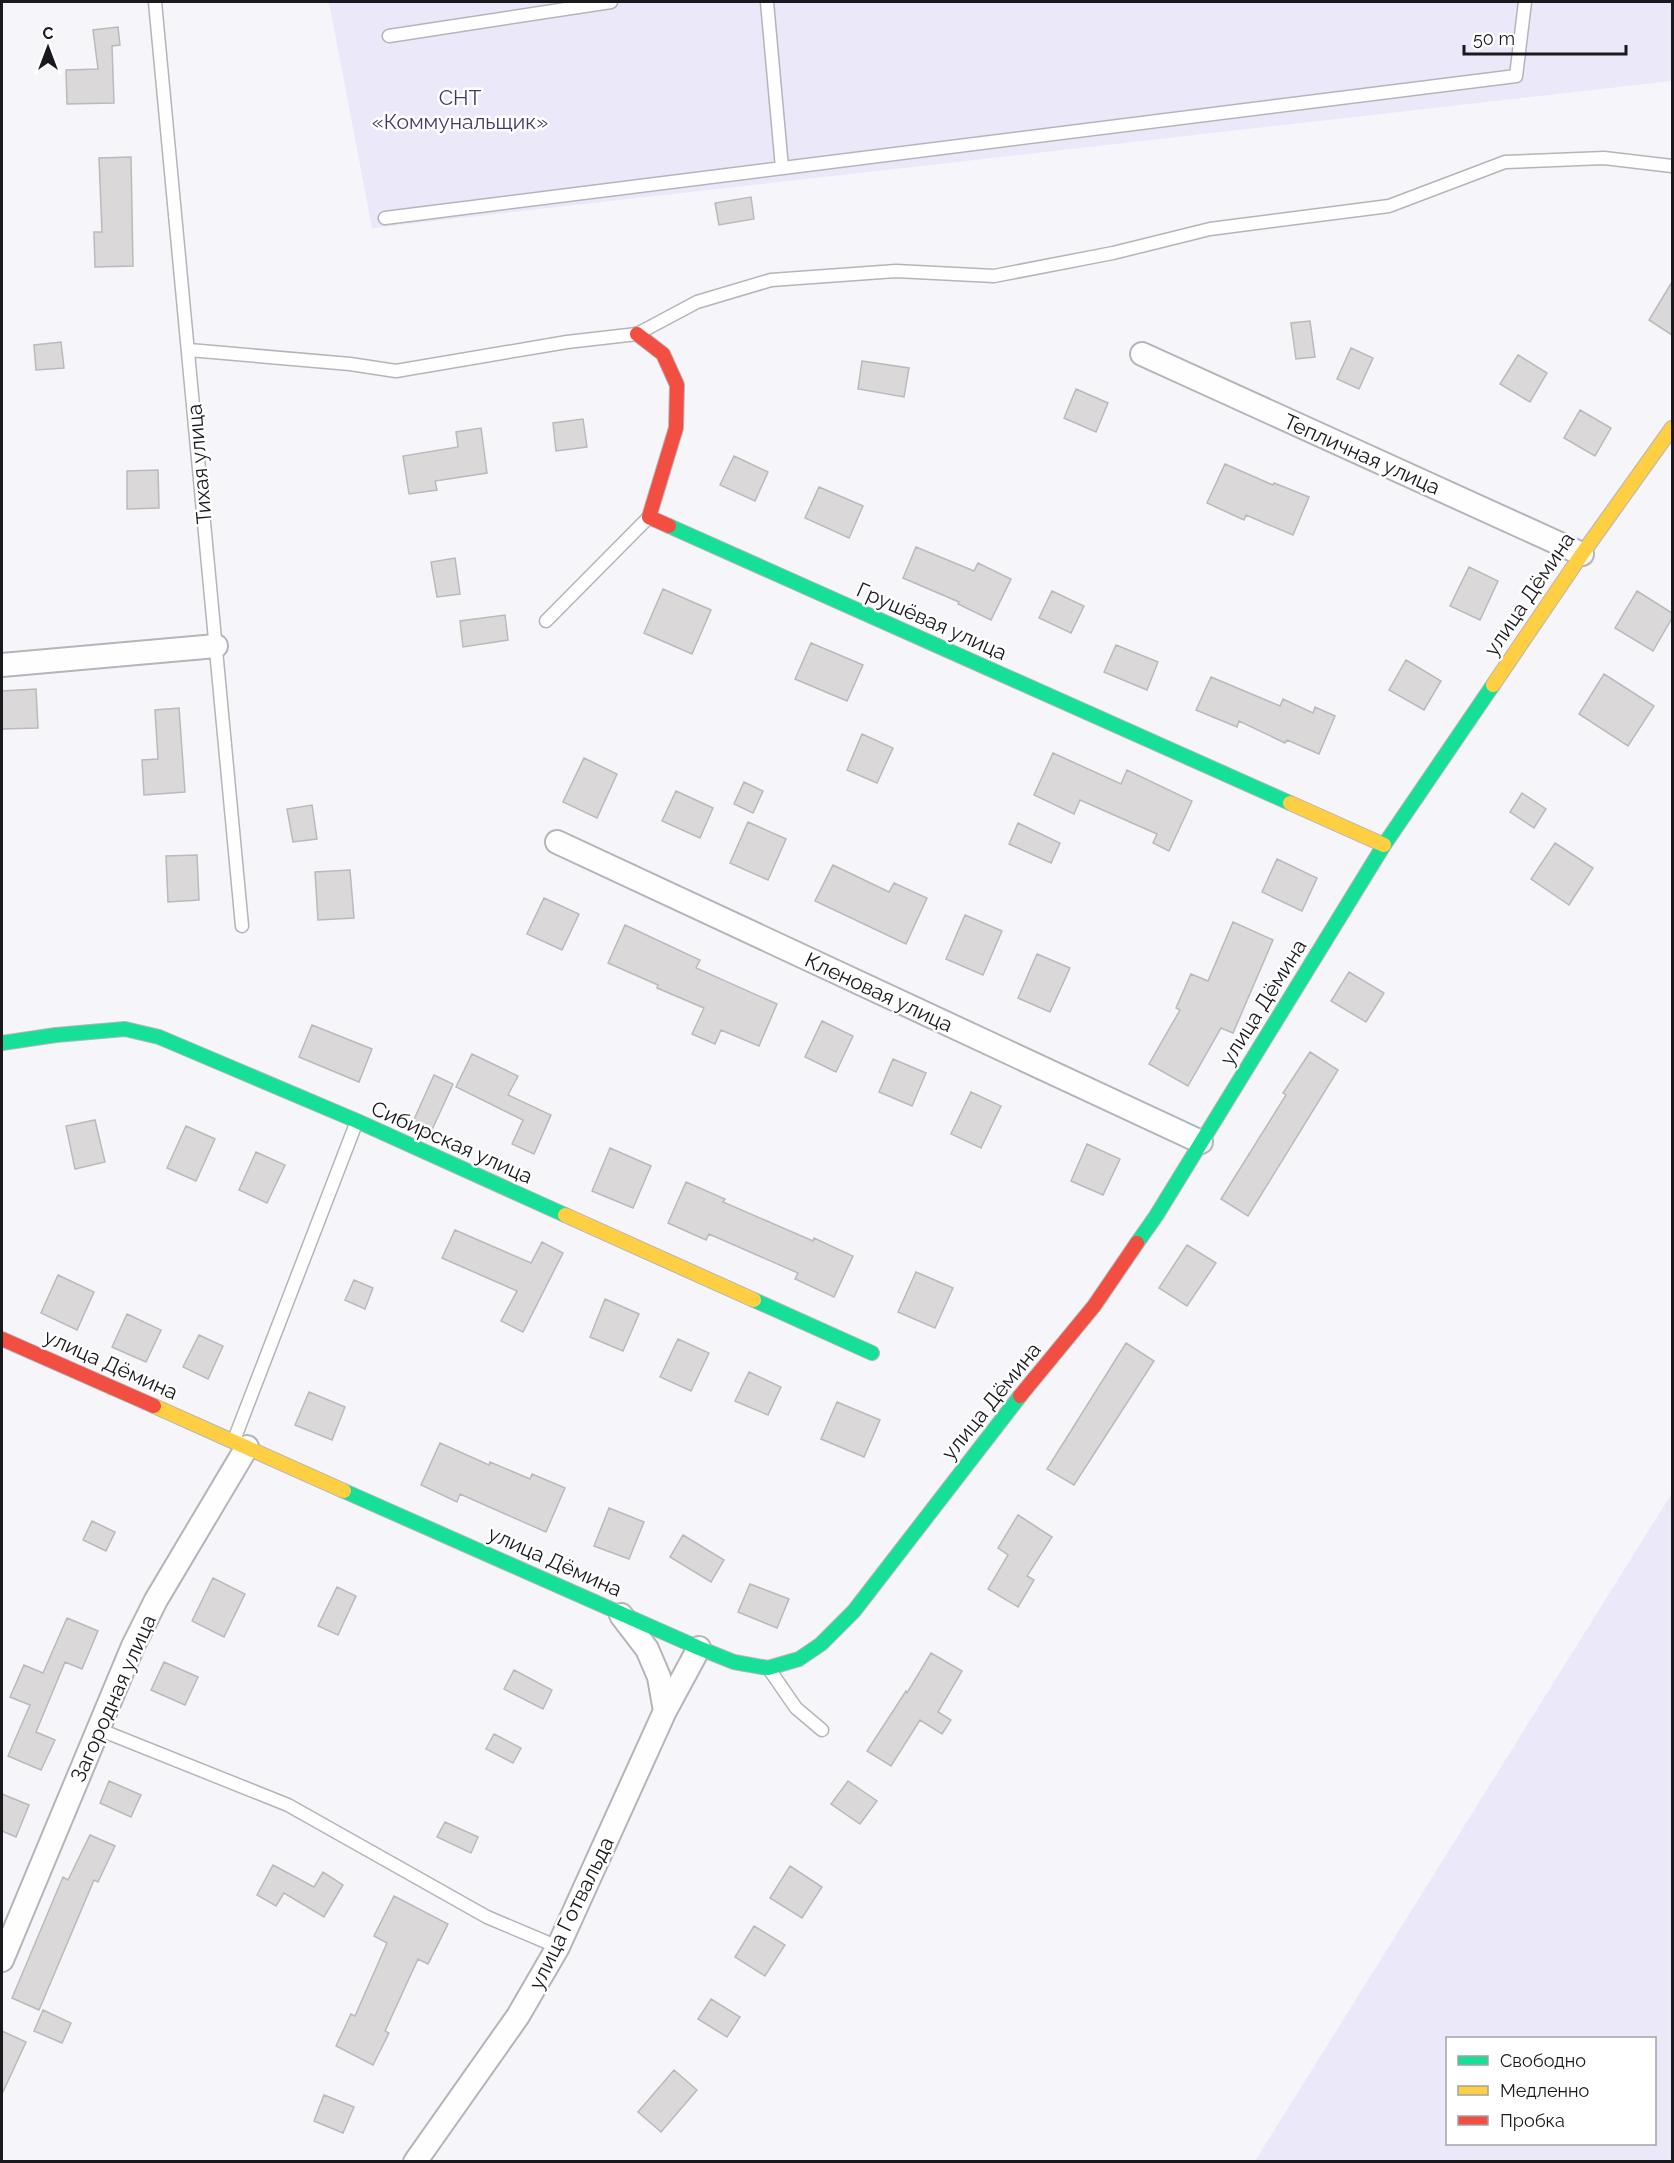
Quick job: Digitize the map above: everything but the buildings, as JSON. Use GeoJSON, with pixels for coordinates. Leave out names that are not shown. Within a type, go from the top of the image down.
{"type":"FeatureCollection","features":[{"type":"Feature","properties":{"kind":"street"},"geometry":{"type":"LineString","coordinates":[[637,334],[663,354],[677,385],[676,428],[649,518]]}},
{"type":"Feature","properties":{"kind":"street","name":"Тепличная улица"},"geometry":{"type":"LineString","coordinates":[[1142,354],[1582,554]]}},
{"type":"Feature","properties":{"kind":"street","name":"улица Дёмина"},"geometry":{"type":"LineString","coordinates":[[2,1339],[699,1648],[734,1662],[768,1668],[799,1659],[821,1644],[854,1611],[1000,1420],[1094,1306],[1202,1142],[1384,845],[1582,554],[1672,428]]}},
{"type":"Feature","properties":{"kind":"street","name":"Грушёвая улица"},"geometry":{"type":"LineString","coordinates":[[649,518],[1384,845]]}},
{"type":"Feature","properties":{"kind":"street"},"geometry":{"type":"LineString","coordinates":[[2,665],[216,646]]}},
{"type":"Feature","properties":{"kind":"street","name":"Кленовая улица"},"geometry":{"type":"LineString","coordinates":[[557,843],[1202,1142]]}},
{"type":"Feature","properties":{"kind":"street","name":"Сибирская улица"},"geometry":{"type":"LineString","coordinates":[[2,1043],[124,1029],[159,1037],[357,1121],[872,1353]]}},
{"type":"Feature","properties":{"kind":"street","name":"Загородная улица"},"geometry":{"type":"LineString","coordinates":[[2,1960],[133,1646],[240,1444]]}},
{"type":"Feature","properties":{"kind":"street"},"geometry":{"type":"LineString","coordinates":[[618,1612],[647,1649],[659,1677],[665,1711]]}},
{"type":"Feature","properties":{"kind":"street","name":"улица Готвальда"},"geometry":{"type":"LineString","coordinates":[[416,2162],[518,2016],[558,1947],[665,1711],[699,1648]]}},
{"type":"Feature","properties":{"kind":"lane","name":"Тихая улица"},"geometry":{"type":"LineString","coordinates":[[155,2],[242,926]]}},
{"type":"Feature","properties":{"kind":"lane"},"geometry":{"type":"LineString","coordinates":[[389,36],[611,2]]}},
{"type":"Feature","properties":{"kind":"lane"},"geometry":{"type":"LineString","coordinates":[[766,2],[782,168]]}},
{"type":"Feature","properties":{"kind":"lane"},"geometry":{"type":"LineString","coordinates":[[385,218],[1516,76],[1525,2]]}},
{"type":"Feature","properties":{"kind":"lane"},"geometry":{"type":"LineString","coordinates":[[189,350],[350,364],[396,371],[567,342],[637,334],[697,302],[771,280],[896,271],[994,276],[1113,253],[1210,229],[1389,206],[1505,162],[1604,158],[1672,166]]}},
{"type":"Feature","properties":{"kind":"lane"},"geometry":{"type":"LineString","coordinates":[[546,621],[649,518]]}},
{"type":"Feature","properties":{"kind":"lane"},"geometry":{"type":"LineString","coordinates":[[240,1444],[357,1121]]}},
{"type":"Feature","properties":{"kind":"lane"},"geometry":{"type":"LineString","coordinates":[[768,1668],[796,1708],[822,1730]]}},
{"type":"Feature","properties":{"kind":"lane"},"geometry":{"type":"LineString","coordinates":[[98,1729],[288,1805],[486,1917],[558,1947]]}},
{"type":"Feature","properties":{"kind":"green space","name":"СНТ «Коммунальщик»"},"geometry":{"type":"Polygon","coordinates":[[[329,2],[1672,2],[1672,81],[372,228],[329,2]]]}},
{"type":"Feature","properties":{"kind":"green space"},"geometry":{"type":"Polygon","coordinates":[[[1672,1493],[1672,2161],[1255,2161],[1672,1493]]]}},
{"type":"Feature","properties":{"kind":"traffic: fast"},"geometry":{"type":"LineString","coordinates":[[669,526],[1290,803]]}},
{"type":"Feature","properties":{"kind":"traffic: fast"},"geometry":{"type":"LineString","coordinates":[[1137,1243],[1156,1216],[1384,845],[1493,685]]}},
{"type":"Feature","properties":{"kind":"traffic: fast"},"geometry":{"type":"LineString","coordinates":[[2,1043],[56,1035],[125,1029],[159,1037],[357,1121],[565,1215]]}},
{"type":"Feature","properties":{"kind":"traffic: fast"},"geometry":{"type":"LineString","coordinates":[[754,1300],[872,1353]]}},
{"type":"Feature","properties":{"kind":"traffic: fast"},"geometry":{"type":"LineString","coordinates":[[344,1491],[699,1648],[734,1662],[768,1668],[799,1659],[821,1644],[854,1611],[1020,1396]]}},
{"type":"Feature","properties":{"kind":"traffic: slow"},"geometry":{"type":"LineString","coordinates":[[1493,685],[1582,554],[1672,428]]}},
{"type":"Feature","properties":{"kind":"traffic: slow"},"geometry":{"type":"LineString","coordinates":[[1290,803],[1384,845]]}},
{"type":"Feature","properties":{"kind":"traffic: slow"},"geometry":{"type":"LineString","coordinates":[[565,1215],[754,1300]]}},
{"type":"Feature","properties":{"kind":"traffic: slow"},"geometry":{"type":"LineString","coordinates":[[154,1406],[344,1491]]}},
{"type":"Feature","properties":{"kind":"traffic: jam"},"geometry":{"type":"LineString","coordinates":[[637,334],[663,354],[677,385],[676,428],[649,517],[669,526]]}},
{"type":"Feature","properties":{"kind":"traffic: jam"},"geometry":{"type":"LineString","coordinates":[[1020,1396],[1094,1306],[1137,1243]]}},
{"type":"Feature","properties":{"kind":"traffic: jam"},"geometry":{"type":"LineString","coordinates":[[2,1339],[154,1406]]}}]}
